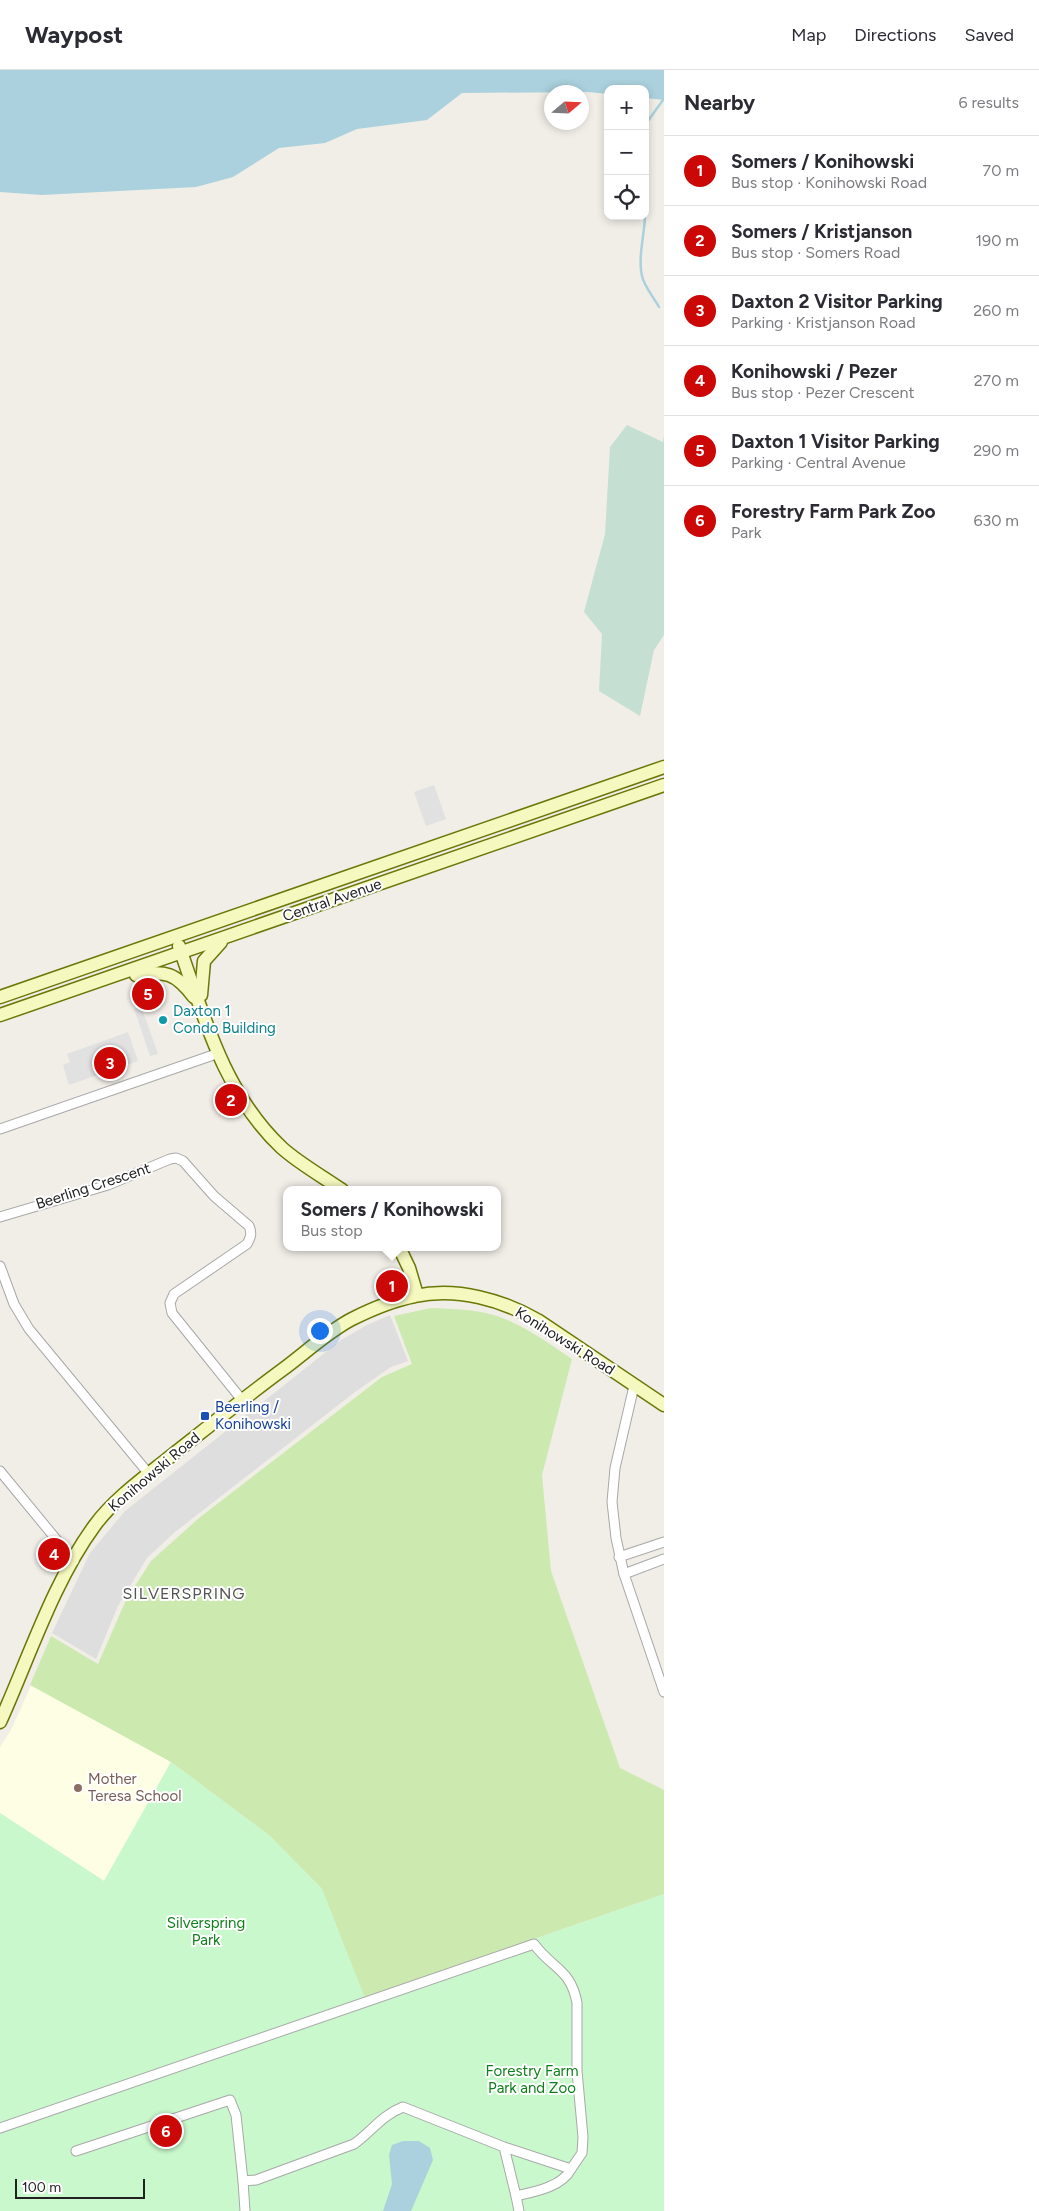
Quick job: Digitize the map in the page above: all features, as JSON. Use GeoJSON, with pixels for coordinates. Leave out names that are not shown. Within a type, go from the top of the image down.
{"type":"FeatureCollection","features":[{"type":"Feature","properties":{"kind":"main road","name":"Central Avenue"},"geometry":{"type":"LineString","coordinates":[[0,998],[664,767]]}},
{"type":"Feature","properties":{"kind":"main road","name":"Central Avenue"},"geometry":{"type":"LineString","coordinates":[[0,1015],[664,785]]}},
{"type":"Feature","properties":{"kind":"main road"},"geometry":{"type":"LineString","coordinates":[[202,1007],[201,982],[204,961],[215,946],[226,937]]}},
{"type":"Feature","properties":{"kind":"main road"},"geometry":{"type":"LineString","coordinates":[[176,938],[218,1054],[240,1097],[267,1131],[300,1162],[336,1186]]}},
{"type":"Feature","properties":{"kind":"main road"},"geometry":{"type":"LineString","coordinates":[[111,978],[154,972],[169,974],[184,985],[202,1007]]}},
{"type":"Feature","properties":{"kind":"main road"},"geometry":{"type":"LineString","coordinates":[[401,1251],[410,1268],[417,1295]]}},
{"type":"Feature","properties":{"kind":"main road","name":"Konihowski Road"},"geometry":{"type":"LineString","coordinates":[[0,1722],[74,1561],[96,1524],[120,1499],[149,1474],[242,1400],[350,1320],[380,1306],[417,1295],[452,1294],[489,1299],[523,1312],[664,1406]]}},
{"type":"Feature","properties":{"kind":"street"},"geometry":{"type":"LineString","coordinates":[[0,1129],[218,1054]]}},
{"type":"Feature","properties":{"kind":"street","name":"Beerling Crescent"},"geometry":{"type":"LineString","coordinates":[[0,1217],[108,1185],[170,1159],[176,1158],[183,1161],[214,1196],[249,1226],[251,1230],[247,1244],[174,1294],[170,1303],[172,1313],[242,1400]]}},
{"type":"Feature","properties":{"kind":"street"},"geometry":{"type":"LineString","coordinates":[[0,1266],[14,1304],[29,1329],[149,1474]]}},
{"type":"Feature","properties":{"kind":"street"},"geometry":{"type":"LineString","coordinates":[[634,1386],[614,1468],[612,1485],[616,1538],[624,1574],[664,1692]]}},
{"type":"Feature","properties":{"kind":"street"},"geometry":{"type":"LineString","coordinates":[[0,1471],[74,1561]]}},
{"type":"Feature","properties":{"kind":"street"},"geometry":{"type":"LineString","coordinates":[[619,1557],[664,1542]]}},
{"type":"Feature","properties":{"kind":"street"},"geometry":{"type":"LineString","coordinates":[[624,1574],[664,1559]]}},
{"type":"Feature","properties":{"kind":"street"},"geometry":{"type":"LineString","coordinates":[[0,2128],[534,1944],[542,1955],[559,1967],[574,1987],[576,1995],[579,2105],[583,2137],[582,2153],[568,2175],[556,2184],[516,2196]]}},
{"type":"Feature","properties":{"kind":"street"},"geometry":{"type":"LineString","coordinates":[[76,2151],[230,2100],[236,2115],[245,2211]]}},
{"type":"Feature","properties":{"kind":"street"},"geometry":{"type":"LineString","coordinates":[[243,2181],[277,2173],[354,2144],[368,2134],[390,2112],[403,2107],[504,2147],[572,2169]]}},
{"type":"Feature","properties":{"kind":"street"},"geometry":{"type":"LineString","coordinates":[[504,2147],[519,2211]]}},
{"type":"Feature","properties":{"kind":"shaded area"},"geometry":{"type":"Polygon","coordinates":[[[627,425],[663,442],[664,435],[664,635],[654,650],[640,716],[599,691],[602,634],[584,612],[605,534],[610,447],[627,425]]]}},
{"type":"Feature","properties":{"kind":"shaded area"},"geometry":{"type":"Polygon","coordinates":[[[434,785],[446,819],[426,826],[414,792],[434,785]]]}},
{"type":"Feature","properties":{"kind":"shaded area"},"geometry":{"type":"Polygon","coordinates":[[[160,983],[165,997],[141,1006],[158,1054],[150,1056],[134,1009],[136,1008],[131,994],[160,983]]]}},
{"type":"Feature","properties":{"kind":"shaded area"},"geometry":{"type":"Polygon","coordinates":[[[128,1032],[138,1061],[69,1085],[63,1065],[70,1062],[67,1054],[128,1032]]]}},
{"type":"Feature","properties":{"kind":"shaded area"},"geometry":{"type":"Polygon","coordinates":[[[390,1315],[408,1361],[391,1367],[355,1392],[175,1532],[147,1558],[118,1606],[96,1659],[52,1633],[90,1553],[125,1511],[341,1340],[367,1325],[390,1315]]]}},
{"type":"Feature","properties":{"kind":"shaded area","name":"Mother Teresa School"},"geometry":{"type":"Polygon","coordinates":[[[34,1679],[171,1762],[104,1881],[0,1813],[0,1747],[11,1730],[34,1679]]]}},
{"type":"Feature","properties":{"kind":"green space"},"geometry":{"type":"Polygon","coordinates":[[[431,1308],[473,1311],[497,1316],[526,1329],[572,1359],[542,1475],[551,1571],[620,1768],[664,1790],[664,1894],[364,1998],[322,1889],[270,1836],[171,1762],[30,1685],[51,1636],[98,1664],[126,1600],[151,1561],[199,1518],[382,1377],[412,1364],[394,1316],[431,1308]]]}},
{"type":"Feature","properties":{"kind":"green space","name":"Forestry Farm Park and Zoo"},"geometry":{"type":"Polygon","coordinates":[[[171,1762],[270,1836],[322,1889],[365,1998],[664,1894],[664,2211],[0,2211],[0,1813],[104,1881],[171,1762]]]}},
{"type":"Feature","properties":{"kind":"water"},"geometry":{"type":"Polygon","coordinates":[[[0,70],[664,70],[664,100],[649,98],[649,85],[604,85],[604,94],[589,92],[589,85],[544,85],[544,92],[462,93],[427,120],[357,129],[325,143],[279,148],[233,177],[196,187],[42,195],[0,192],[0,70]]]}},
{"type":"Feature","properties":{"kind":"water"},"geometry":{"type":"Polygon","coordinates":[[[403,2141],[419,2141],[430,2148],[433,2160],[411,2211],[383,2211],[392,2184],[389,2155],[392,2145],[403,2141]]]}},
{"type":"Feature","properties":{"kind":"waterway"},"geometry":{"type":"LineString","coordinates":[[649,119],[663,100]]}},
{"type":"Feature","properties":{"kind":"waterway"},"geometry":{"type":"LineString","coordinates":[[645,220],[641,250],[642,276],[659,307]]}},
{"type":"Feature","properties":{"kind":"place","name":"Daxton 1 Visitor Parking"},"geometry":{"type":"Point","coordinates":[148,994]}},
{"type":"Feature","properties":{"kind":"place","name":"Daxton 1 Condo Building"},"geometry":{"type":"Point","coordinates":[163,1020]}},
{"type":"Feature","properties":{"kind":"place","name":"Daxton 2 Visitor Parking"},"geometry":{"type":"Point","coordinates":[110,1063]}},
{"type":"Feature","properties":{"kind":"place","name":"Somers / Kristjanson"},"geometry":{"type":"Point","coordinates":[231,1100]}},
{"type":"Feature","properties":{"kind":"place","name":"Somers / Konihowski"},"geometry":{"type":"Point","coordinates":[392,1286]}},
{"type":"Feature","properties":{"kind":"place","name":"Beerling / Konihowski"},"geometry":{"type":"Point","coordinates":[205,1416]}},
{"type":"Feature","properties":{"kind":"place","name":"Konihowski / Pezer"},"geometry":{"type":"Point","coordinates":[54,1554]}},
{"type":"Feature","properties":{"kind":"place","name":"Mother Teresa School"},"geometry":{"type":"Point","coordinates":[78,1788]}},
{"type":"Feature","properties":{"kind":"place","name":"Forestry Farm Park Zoo"},"geometry":{"type":"Point","coordinates":[166,2131]}},
{"type":"Feature","properties":{"kind":"district","name":"SILVERSPRING"},"geometry":{"type":"Point","coordinates":[184,1593]}},
{"type":"Feature","properties":{"kind":"park label","name":"Silverspring Park"},"geometry":{"type":"Point","coordinates":[206,1932]}}]}
